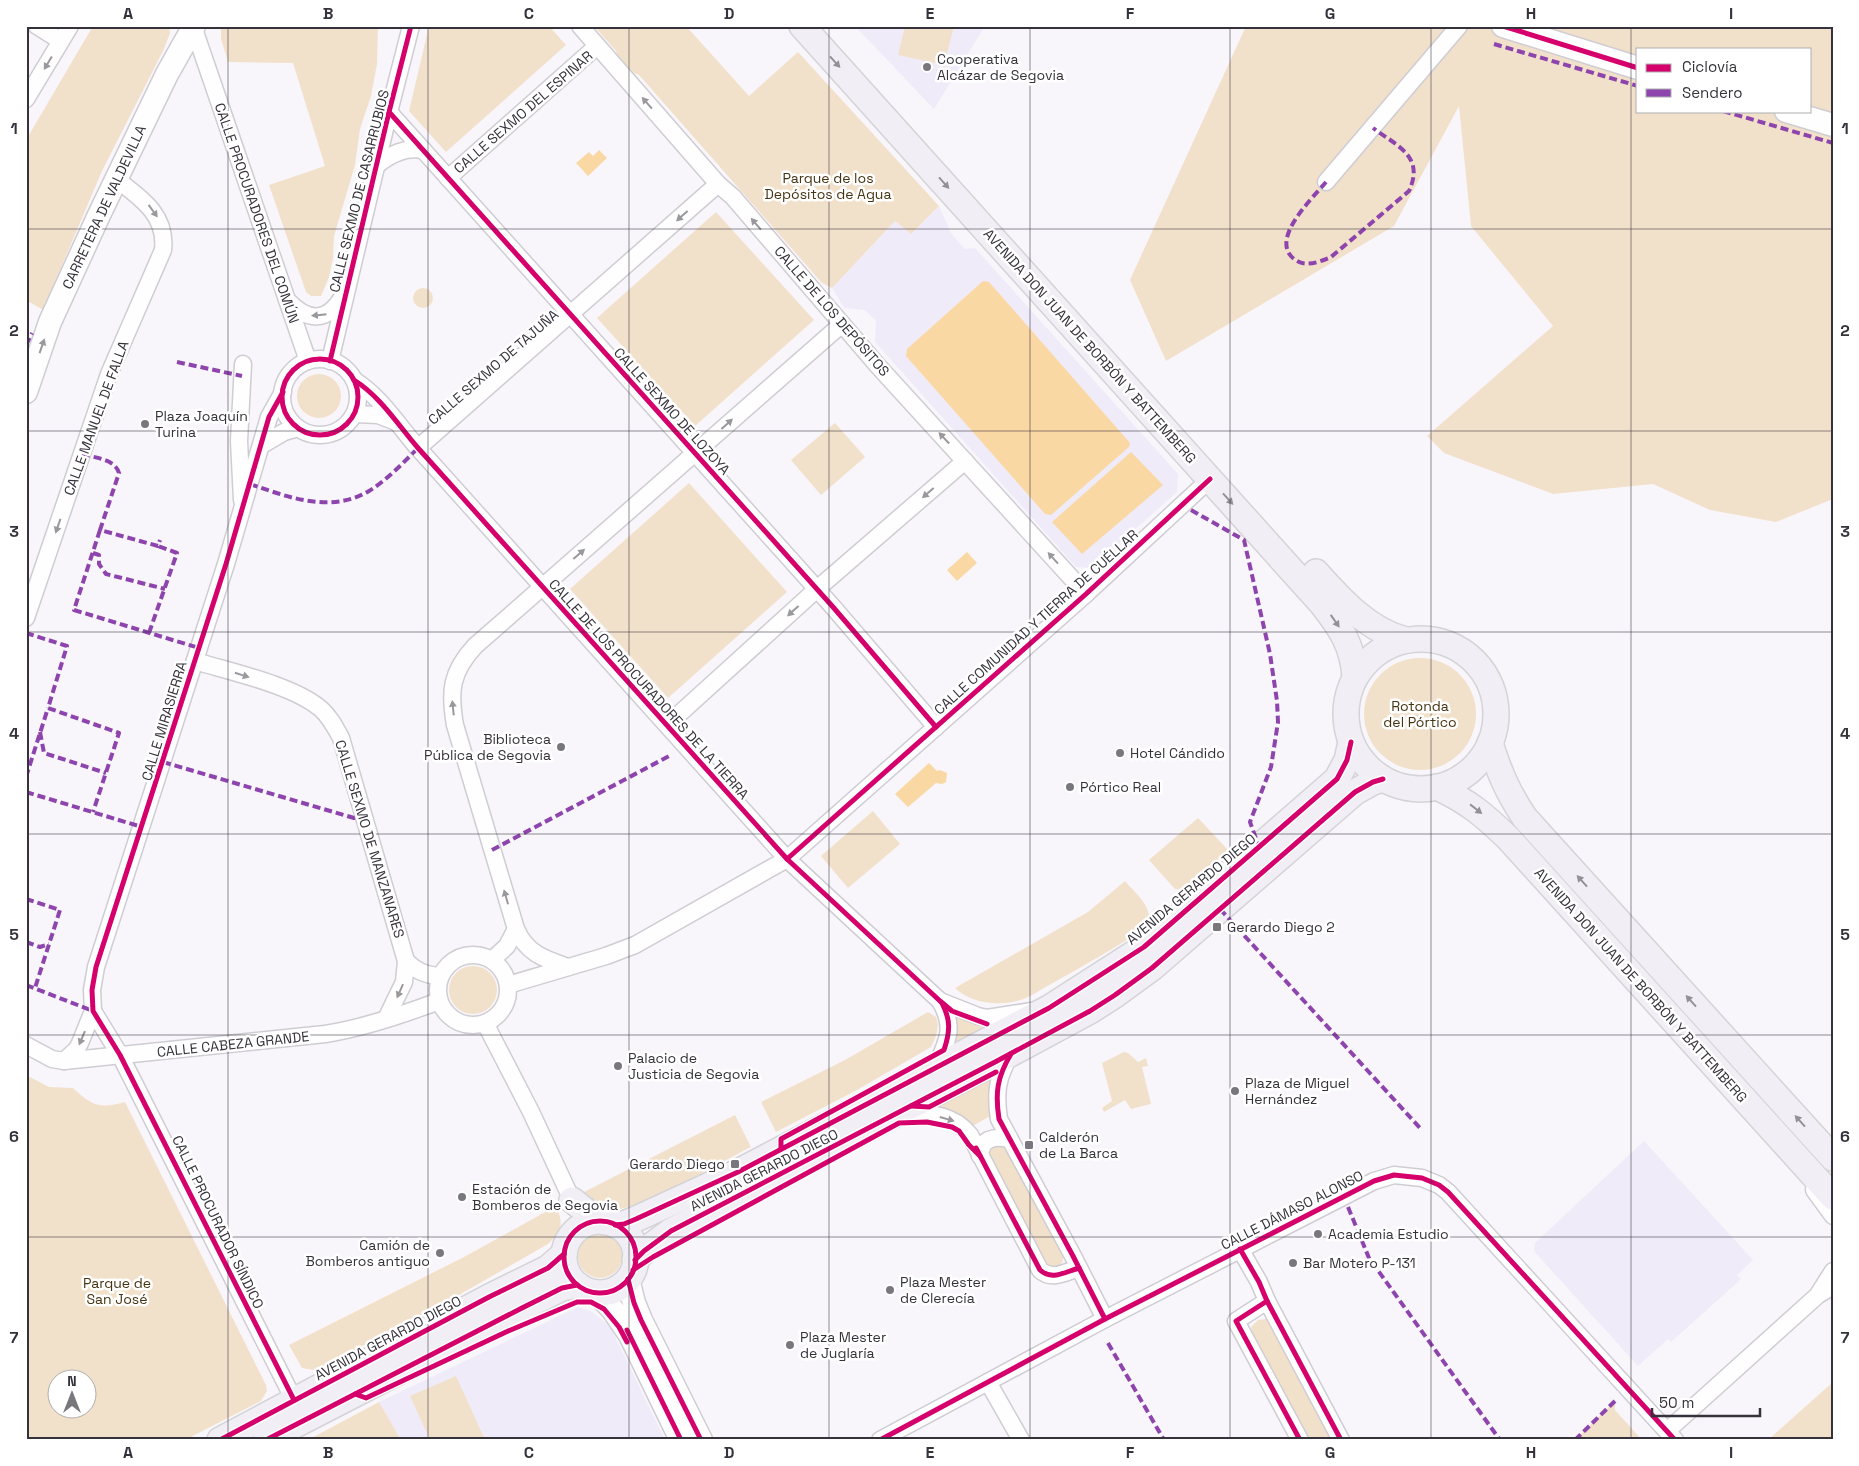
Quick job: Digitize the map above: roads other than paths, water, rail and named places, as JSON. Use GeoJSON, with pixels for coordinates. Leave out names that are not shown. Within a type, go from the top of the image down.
{"type":"FeatureCollection","features":[{"type":"Feature","properties":{"kind":"main road","name":"AVENIDA DON JUAN DE BORBÓN Y BATTEMBERG"},"geometry":{"type":"LineString","coordinates":[[802,26],[1322,604],[1337,622],[1350,646],[1354,661],[1355,677]]}},
{"type":"Feature","properties":{"kind":"main road","name":"AVENIDA DON JUAN DE BORBÓN Y BATTEMBERG"},"geometry":{"type":"LineString","coordinates":[[826,26],[1335,593],[1357,614],[1379,630],[1406,640]]}},
{"type":"Feature","properties":{"kind":"main road"},"geometry":{"type":"LineString","coordinates":[[1406,640],[1430,640],[1454,646],[1468,655],[1479,666],[1488,680],[1494,695],[1495,727],[1490,743],[1481,758],[1469,772],[1448,784],[1437,787],[1409,788],[1383,779],[1364,763],[1351,742],[1348,732],[1346,710],[1350,688],[1355,677],[1364,664],[1376,653],[1406,640]]}},
{"type":"Feature","properties":{"kind":"main road","name":"AVENIDA GERARDO DIEGO"},"geometry":{"type":"LineString","coordinates":[[610,1224],[624,1224],[738,1172],[935,1070],[1048,1008],[1144,947],[1337,779],[1347,760],[1351,742]]}},
{"type":"Feature","properties":{"kind":"main road","name":"AVENIDA DON JUAN DE BORBÓN Y BATTEMBERG"},"geometry":{"type":"LineString","coordinates":[[1490,743],[1502,781],[1525,818],[1833,1158]]}},
{"type":"Feature","properties":{"kind":"main road","name":"AVENIDA GERARDO DIEGO"},"geometry":{"type":"LineString","coordinates":[[632,1269],[644,1251],[671,1231],[899,1113],[1090,1011],[1144,974],[1355,792],[1383,779]]}},
{"type":"Feature","properties":{"kind":"main road","name":"AVENIDA DON JUAN DE BORBÓN Y BATTEMBERG"},"geometry":{"type":"LineString","coordinates":[[1437,787],[1459,797],[1475,808],[1509,839],[1833,1197]]}},
{"type":"Feature","properties":{"kind":"main road"},"geometry":{"type":"LineString","coordinates":[[266,1440],[562,1288],[614,1290],[632,1269],[635,1253],[630,1239],[626,1234],[610,1224],[592,1216],[572,1200]]}},
{"type":"Feature","properties":{"kind":"main road"},"geometry":{"type":"LineString","coordinates":[[572,1200],[573,1218],[564,1264],[568,1274],[587,1289]]}},
{"type":"Feature","properties":{"kind":"main road"},"geometry":{"type":"LineString","coordinates":[[567,1246],[577,1230],[585,1225],[595,1222],[610,1224]]}},
{"type":"Feature","properties":{"kind":"main road","name":"AVENIDA GERARDO DIEGO"},"geometry":{"type":"LineString","coordinates":[[220,1440],[548,1268],[567,1246]]}},
{"type":"Feature","properties":{"kind":"street"},"geometry":{"type":"LineString","coordinates":[[37,26],[62,41]]}},
{"type":"Feature","properties":{"kind":"street"},"geometry":{"type":"LineString","coordinates":[[26,100],[70,26]]}},
{"type":"Feature","properties":{"kind":"street","name":"CALLE PROCURADORES DEL COMÚN"},"geometry":{"type":"LineString","coordinates":[[194,26],[308,361]]}},
{"type":"Feature","properties":{"kind":"street","name":"CARRETERA DE VALDEVILLA"},"geometry":{"type":"LineString","coordinates":[[26,392],[50,322],[116,179],[172,65],[194,26]]}},
{"type":"Feature","properties":{"kind":"street","name":"CALLE SEXMO DE CASARRUBIOS"},"geometry":{"type":"LineString","coordinates":[[330,361],[411,26]]}},
{"type":"Feature","properties":{"kind":"street","name":"CALLE DE LOS DEPÓSITOS"},"geometry":{"type":"LineString","coordinates":[[580,26],[718,184],[733,197],[878,366],[1086,594]]}},
{"type":"Feature","properties":{"kind":"street"},"geometry":{"type":"LineString","coordinates":[[1326,182],[1459,26]]}},
{"type":"Feature","properties":{"kind":"street"},"geometry":{"type":"LineString","coordinates":[[1502,26],[1636,67]]}},
{"type":"Feature","properties":{"kind":"street","name":"CALLE SEXMO DEL ESPINAR"},"geometry":{"type":"LineString","coordinates":[[448,178],[597,46]]}},
{"type":"Feature","properties":{"kind":"street"},"geometry":{"type":"LineString","coordinates":[[172,65],[185,60],[207,64]]}},
{"type":"Feature","properties":{"kind":"street","name":"CALLE SEXMO DE LOZOYA"},"geometry":{"type":"LineString","coordinates":[[389,112],[817,589],[936,727]]}},
{"type":"Feature","properties":{"kind":"street"},"geometry":{"type":"LineString","coordinates":[[1789,112],[1833,125]]}},
{"type":"Feature","properties":{"kind":"street"},"geometry":{"type":"LineString","coordinates":[[377,165],[397,152],[414,148],[423,150]]}},
{"type":"Feature","properties":{"kind":"street","name":"CALLE MANUEL DE FALLA"},"geometry":{"type":"LineString","coordinates":[[26,618],[109,374],[163,250],[163,230],[153,210],[116,179]]}},
{"type":"Feature","properties":{"kind":"street","name":"CALLE SEXMO DE TAJUÑA"},"geometry":{"type":"LineString","coordinates":[[418,448],[718,184]]}},
{"type":"Feature","properties":{"kind":"street"},"geometry":{"type":"LineString","coordinates":[[286,299],[305,315],[314,317],[324,316],[332,311],[346,291]]}},
{"type":"Feature","properties":{"kind":"street"},"geometry":{"type":"LineString","coordinates":[[568,968],[533,953],[520,940],[455,725],[452,688],[455,674],[467,656],[542,586],[842,324]]}},
{"type":"Feature","properties":{"kind":"street"},"geometry":{"type":"LineString","coordinates":[[308,361],[330,361],[348,371],[354,380],[359,400],[355,414],[347,425],[336,432],[323,435],[310,434],[298,428],[285,412],[282,398],[283,392],[287,379],[294,370],[308,361]]}},
{"type":"Feature","properties":{"kind":"street","name":"CALLE MIRASIERRA"},"geometry":{"type":"LineString","coordinates":[[242,507],[239,441],[244,364]]}},
{"type":"Feature","properties":{"kind":"street","name":"CALLE DE LOS PROCURADORES DE LA TIERRA"},"geometry":{"type":"LineString","coordinates":[[354,380],[369,389],[418,448],[787,859],[940,1001]]}},
{"type":"Feature","properties":{"kind":"street","name":"CALLE MIRASIERRA"},"geometry":{"type":"LineString","coordinates":[[64,1061],[77,1049],[92,1010],[92,990],[96,968],[226,564],[269,417],[283,392]]}},
{"type":"Feature","properties":{"kind":"street"},"geometry":{"type":"LineString","coordinates":[[355,414],[378,415],[396,422]]}},
{"type":"Feature","properties":{"kind":"street"},"geometry":{"type":"LineString","coordinates":[[262,445],[284,432],[298,428]]}},
{"type":"Feature","properties":{"kind":"street"},"geometry":{"type":"LineString","coordinates":[[667,725],[817,589],[965,461]]}},
{"type":"Feature","properties":{"kind":"street","name":"CALLE COMUNIDAD Y TIERRA DE CUÉLLAR"},"geometry":{"type":"LineString","coordinates":[[508,985],[568,968],[635,945],[787,859],[1086,594],[1210,479]]}},
{"type":"Feature","properties":{"kind":"street","name":"CALLE SEXMO DE MANZANARES"},"geometry":{"type":"LineString","coordinates":[[195,661],[288,690],[312,703],[328,717],[341,738],[406,960],[404,982],[386,1019]]}},
{"type":"Feature","properties":{"kind":"street"},"geometry":{"type":"LineString","coordinates":[[492,960],[508,946],[516,929]]}},
{"type":"Feature","properties":{"kind":"street"},"geometry":{"type":"LineString","coordinates":[[473,954],[492,960],[500,967],[508,985],[506,1004],[501,1012],[485,1023],[476,1025],[466,1025],[449,1017],[439,1001],[438,984],[445,967],[453,960],[473,954]]}},
{"type":"Feature","properties":{"kind":"street"},"geometry":{"type":"LineString","coordinates":[[406,960],[418,972],[440,976]]}},
{"type":"Feature","properties":{"kind":"street","name":"CALLE CABEZA GRANDE"},"geometry":{"type":"LineString","coordinates":[[26,1045],[52,1059],[64,1061],[325,1034],[352,1029],[439,1001]]}},
{"type":"Feature","properties":{"kind":"street"},"geometry":{"type":"LineString","coordinates":[[940,1001],[987,1018],[1048,1008]]}},
{"type":"Feature","properties":{"kind":"street"},"geometry":{"type":"LineString","coordinates":[[935,1070],[945,1046],[950,1024],[947,1012],[940,1001]]}},
{"type":"Feature","properties":{"kind":"street"},"geometry":{"type":"LineString","coordinates":[[92,1010],[120,1054]]}},
{"type":"Feature","properties":{"kind":"street"},"geometry":{"type":"LineString","coordinates":[[485,1023],[531,1112],[572,1200]]}},
{"type":"Feature","properties":{"kind":"street"},"geometry":{"type":"LineString","coordinates":[[1011,1053],[1002,1069],[997,1092],[999,1119],[1105,1319]]}},
{"type":"Feature","properties":{"kind":"street","name":"CALLE PROCURADOR SÍNDICO"},"geometry":{"type":"LineString","coordinates":[[120,1054],[294,1400]]}},
{"type":"Feature","properties":{"kind":"street"},"geometry":{"type":"LineString","coordinates":[[899,1113],[937,1116],[962,1124],[970,1135],[1040,1270],[1046,1275],[1052,1276],[1079,1268]]}},
{"type":"Feature","properties":{"kind":"street"},"geometry":{"type":"LineString","coordinates":[[1758,1114],[1833,1216]]}},
{"type":"Feature","properties":{"kind":"street"},"geometry":{"type":"LineString","coordinates":[[980,1156],[980,1149],[987,1140],[996,1137],[1009,1138]]}},
{"type":"Feature","properties":{"kind":"street","name":"CALLE DÁMASO ALONSO"},"geometry":{"type":"LineString","coordinates":[[880,1440],[1240,1249],[1374,1181],[1394,1175],[1431,1180],[1448,1192],[1671,1435]]}},
{"type":"Feature","properties":{"kind":"street"},"geometry":{"type":"LineString","coordinates":[[1240,1249],[1341,1440]]}},
{"type":"Feature","properties":{"kind":"street"},"geometry":{"type":"LineString","coordinates":[[632,1269],[634,1303],[701,1440]]}},
{"type":"Feature","properties":{"kind":"street"},"geometry":{"type":"LineString","coordinates":[[1818,1295],[1833,1270]]}},
{"type":"Feature","properties":{"kind":"street"},"geometry":{"type":"LineString","coordinates":[[1671,1435],[1818,1295],[1833,1286]]}},
{"type":"Feature","properties":{"kind":"street"},"geometry":{"type":"LineString","coordinates":[[587,1289],[613,1310],[630,1335],[682,1440]]}},
{"type":"Feature","properties":{"kind":"street"},"geometry":{"type":"LineString","coordinates":[[1267,1301],[1236,1321],[1300,1440]]}},
{"type":"Feature","properties":{"kind":"street"},"geometry":{"type":"LineString","coordinates":[[988,1382],[1019,1439]]}},
{"type":"Feature","properties":{"kind":"place","name":"Cooperativa Alcázar de Segovia"},"geometry":{"type":"Point","coordinates":[927,67]}},
{"type":"Feature","properties":{"kind":"place","name":"Plaza Joaquín Turina"},"geometry":{"type":"Point","coordinates":[145,424]}},
{"type":"Feature","properties":{"kind":"place","name":"Biblioteca Pública de Segovia"},"geometry":{"type":"Point","coordinates":[561,747]}},
{"type":"Feature","properties":{"kind":"place","name":"Hotel Cándido"},"geometry":{"type":"Point","coordinates":[1120,753]}},
{"type":"Feature","properties":{"kind":"place","name":"Pórtico Real"},"geometry":{"type":"Point","coordinates":[1070,787]}},
{"type":"Feature","properties":{"kind":"place","name":"Gerardo Diego 2"},"geometry":{"type":"Point","coordinates":[1217,927]}},
{"type":"Feature","properties":{"kind":"place","name":"Palacio de Justicia de Segovia"},"geometry":{"type":"Point","coordinates":[618,1066]}},
{"type":"Feature","properties":{"kind":"place","name":"Plaza de Miguel Hernández"},"geometry":{"type":"Point","coordinates":[1235,1091]}},
{"type":"Feature","properties":{"kind":"place","name":"Calderón de La Barca"},"geometry":{"type":"Point","coordinates":[1029,1145]}},
{"type":"Feature","properties":{"kind":"place","name":"Gerardo Diego"},"geometry":{"type":"Point","coordinates":[735,1164]}},
{"type":"Feature","properties":{"kind":"place","name":"Estación de Bomberos de Segovia"},"geometry":{"type":"Point","coordinates":[462,1197]}},
{"type":"Feature","properties":{"kind":"place","name":"Academia Estudio"},"geometry":{"type":"Point","coordinates":[1318,1234]}},
{"type":"Feature","properties":{"kind":"place","name":"Camión de Bomberos antiguo"},"geometry":{"type":"Point","coordinates":[440,1253]}},
{"type":"Feature","properties":{"kind":"place","name":"Bar Motero P-131"},"geometry":{"type":"Point","coordinates":[1293,1263]}},
{"type":"Feature","properties":{"kind":"place","name":"Plaza Mester de Clerecía"},"geometry":{"type":"Point","coordinates":[890,1290]}},
{"type":"Feature","properties":{"kind":"place","name":"Plaza Mester de Juglaría"},"geometry":{"type":"Point","coordinates":[790,1345]}},
{"type":"Feature","properties":{"kind":"park label","name":"Parque de los Depósitos de Agua"},"geometry":{"type":"Point","coordinates":[828,186]}},
{"type":"Feature","properties":{"kind":"park label","name":"Rotonda del Pórtico"},"geometry":{"type":"Point","coordinates":[1420,714]}},
{"type":"Feature","properties":{"kind":"park label","name":"Parque de San José"},"geometry":{"type":"Point","coordinates":[117,1292]}}]}
